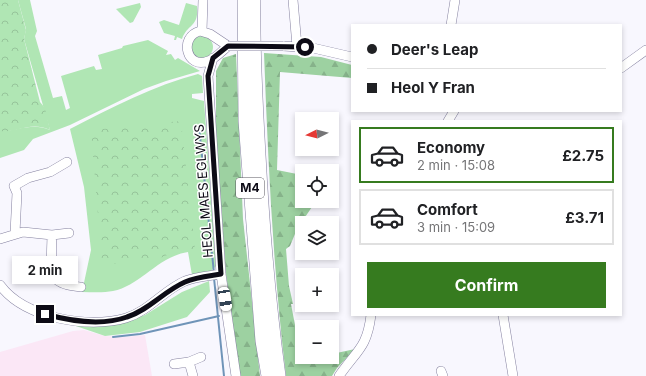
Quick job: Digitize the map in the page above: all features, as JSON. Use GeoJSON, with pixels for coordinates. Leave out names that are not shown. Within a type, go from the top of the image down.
{"type":"FeatureCollection","features":[{"type":"Feature","properties":{"kind":"highway","name":"M4"},"geometry":{"type":"LineString","coordinates":[[244,0],[243,49],[245,121],[262,341],[268,376]]}},
{"type":"Feature","properties":{"kind":"highway","name":"M4"},"geometry":{"type":"LineString","coordinates":[[254,0],[262,218],[273,336],[279,376]]}},
{"type":"Feature","properties":{"kind":"street"},"geometry":{"type":"LineString","coordinates":[[203,0],[202,32],[210,34],[228,46],[297,46],[351,57]]}},
{"type":"Feature","properties":{"kind":"street"},"geometry":{"type":"LineString","coordinates":[[293,0],[297,46]]}},
{"type":"Feature","properties":{"kind":"street"},"geometry":{"type":"LineString","coordinates":[[452,24],[455,0]]}},
{"type":"Feature","properties":{"kind":"street","name":"HEOL MAES EGLWYS"},"geometry":{"type":"LineString","coordinates":[[202,32],[191,36],[186,48],[190,57],[200,62],[208,76]]}},
{"type":"Feature","properties":{"kind":"street","name":"HEOL MAES EGLWYS"},"geometry":{"type":"LineString","coordinates":[[215,38],[218,45],[208,76],[221,274],[236,376]]}},
{"type":"Feature","properties":{"kind":"street"},"geometry":{"type":"LineString","coordinates":[[200,62],[207,62],[228,46]]}},
{"type":"Feature","properties":{"kind":"street"},"geometry":{"type":"LineString","coordinates":[[622,67],[646,50]]}},
{"type":"Feature","properties":{"kind":"street"},"geometry":{"type":"LineString","coordinates":[[15,233],[17,193],[14,186],[28,178],[50,172],[67,162]]}},
{"type":"Feature","properties":{"kind":"street"},"geometry":{"type":"LineString","coordinates":[[0,239],[15,233],[70,233]]}},
{"type":"Feature","properties":{"kind":"street"},"geometry":{"type":"LineString","coordinates":[[52,234],[52,273],[57,280],[67,285],[81,287]]}},
{"type":"Feature","properties":{"kind":"street"},"geometry":{"type":"LineString","coordinates":[[0,286],[27,307],[45,314],[73,320],[112,320],[127,317],[141,311],[186,281],[221,274]]}},
{"type":"Feature","properties":{"kind":"street"},"geometry":{"type":"LineString","coordinates":[[342,375],[363,347],[367,338],[372,316]]}},
{"type":"Feature","properties":{"kind":"street"},"geometry":{"type":"LineString","coordinates":[[503,316],[513,376]]}},
{"type":"Feature","properties":{"kind":"street"},"geometry":{"type":"LineString","coordinates":[[174,364],[189,362],[200,357]]}},
{"type":"Feature","properties":{"kind":"street"},"geometry":{"type":"LineString","coordinates":[[189,362],[193,376]]}},
{"type":"Feature","properties":{"kind":"shaded area"},"geometry":{"type":"Polygon","coordinates":[[[84,330],[105,336],[125,337],[145,335],[152,376],[0,376],[0,352],[73,331],[84,330]]]}},
{"type":"Feature","properties":{"kind":"green space"},"geometry":{"type":"Polygon","coordinates":[[[0,0],[18,0],[26,30],[24,39],[40,102],[45,108],[50,130],[30,127],[0,131],[0,0]]]}},
{"type":"Feature","properties":{"kind":"green space"},"geometry":{"type":"Polygon","coordinates":[[[18,0],[30,0],[37,31],[35,36],[53,98],[62,96],[66,110],[70,108],[61,76],[94,66],[96,70],[102,69],[98,55],[122,48],[123,46],[148,40],[168,51],[166,55],[171,54],[175,60],[178,58],[200,71],[144,89],[70,125],[33,139],[24,150],[0,158],[0,131],[31,127],[50,130],[24,39],[26,29],[18,0]]]}},
{"type":"Feature","properties":{"kind":"green space"},"geometry":{"type":"Polygon","coordinates":[[[140,3],[141,7],[133,22],[130,23],[116,9],[140,3]]]}},
{"type":"Feature","properties":{"kind":"green space"},"geometry":{"type":"Polygon","coordinates":[[[186,3],[197,6],[195,22],[187,30],[182,39],[177,37],[176,40],[174,40],[175,36],[164,33],[159,22],[164,20],[179,25],[186,3]]]}},
{"type":"Feature","properties":{"kind":"green space"},"geometry":{"type":"Polygon","coordinates":[[[202,36],[210,39],[213,47],[210,55],[202,58],[194,55],[191,47],[194,39],[202,36]]]}},
{"type":"Feature","properties":{"kind":"green space"},"geometry":{"type":"Polygon","coordinates":[[[264,53],[321,57],[351,65],[351,78],[280,72],[277,170],[295,174],[295,208],[311,208],[306,216],[295,216],[295,234],[290,246],[286,249],[289,286],[293,304],[291,304],[295,325],[295,364],[339,364],[339,352],[355,349],[337,368],[332,376],[286,376],[281,336],[272,215],[264,53]]]}},
{"type":"Feature","properties":{"kind":"green space"},"geometry":{"type":"Polygon","coordinates":[[[236,54],[243,219],[260,376],[240,376],[226,274],[216,137],[216,71],[223,58],[236,54]]]}},
{"type":"Feature","properties":{"kind":"green space"},"geometry":{"type":"Polygon","coordinates":[[[198,74],[202,76],[203,93],[192,94],[192,98],[204,101],[216,266],[211,271],[192,275],[188,252],[167,260],[132,284],[123,288],[105,292],[82,292],[91,250],[84,187],[70,129],[117,105],[149,91],[198,74]]]}},
{"type":"Feature","properties":{"kind":"green space"},"geometry":{"type":"Polygon","coordinates":[[[181,121],[195,249],[176,251],[156,260],[102,265],[91,130],[181,121]]]}},
{"type":"Feature","properties":{"kind":"green space"},"geometry":{"type":"Polygon","coordinates":[[[209,281],[210,292],[187,317],[140,332],[105,336],[76,326],[113,325],[145,315],[182,292],[209,281]]]}},
{"type":"Feature","properties":{"kind":"waterway"},"geometry":{"type":"LineString","coordinates":[[199,127],[214,273]]}},
{"type":"Feature","properties":{"kind":"waterway"},"geometry":{"type":"LineString","coordinates":[[214,278],[224,376]]}},
{"type":"Feature","properties":{"kind":"waterway"},"geometry":{"type":"LineString","coordinates":[[113,337],[140,334],[219,316]]}},
{"type":"Feature","properties":{"kind":"route"},"geometry":{"type":"LineString","coordinates":[[45,314],[73,320],[94,321],[127,317],[141,311],[186,281],[221,274],[208,76],[213,58],[228,46],[252,45],[305,47]]}}]}
